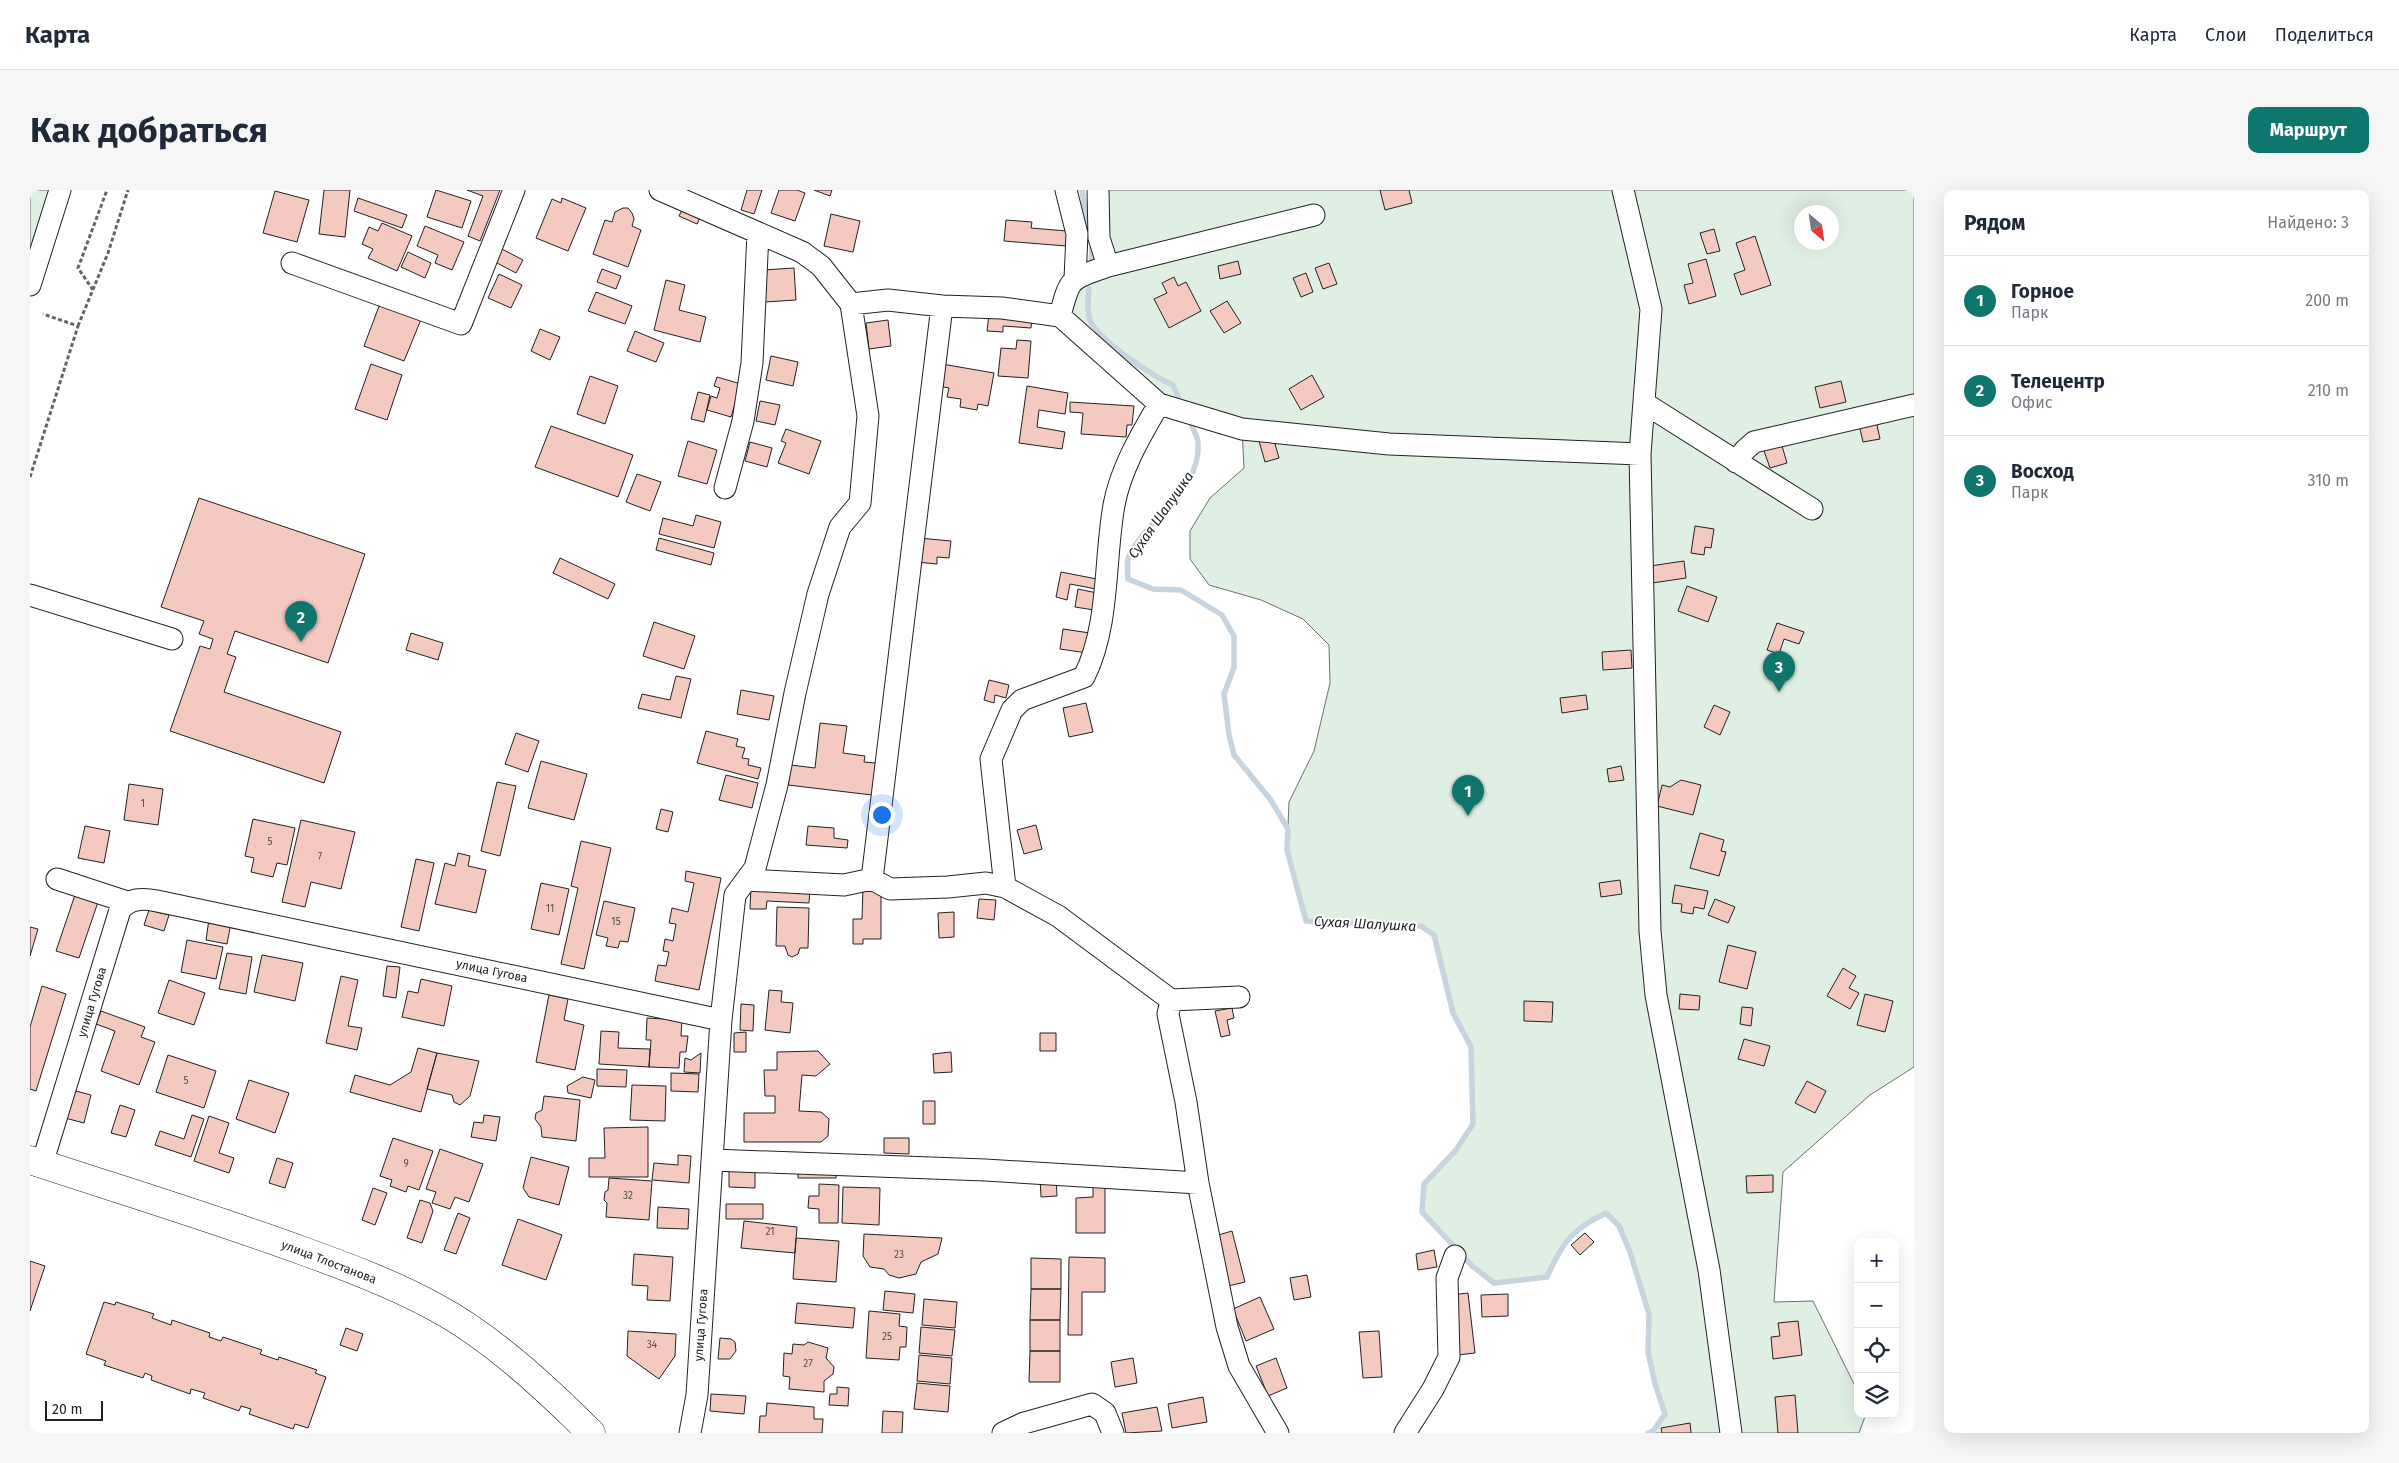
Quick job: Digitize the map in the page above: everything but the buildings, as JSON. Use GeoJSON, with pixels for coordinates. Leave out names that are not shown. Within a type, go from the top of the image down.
{"type":"FeatureCollection","features":[{"type":"Feature","properties":{"kind":"main road","name":"улица Тлостанова"},"geometry":{"type":"LineString","coordinates":[[36,1162],[232,1225],[341,1265],[436,1307],[502,1354],[562,1404],[591,1433]]}},
{"type":"Feature","properties":{"kind":"street"},"geometry":{"type":"LineString","coordinates":[[30,284],[60,190]]}},
{"type":"Feature","properties":{"kind":"street"},"geometry":{"type":"LineString","coordinates":[[292,263],[461,324],[514,190]]}},
{"type":"Feature","properties":{"kind":"street"},"geometry":{"type":"LineString","coordinates":[[660,190],[802,252],[821,266],[851,304],[868,416],[860,503],[840,527],[818,594],[794,693],[777,785],[755,868],[735,895],[721,1020]]}},
{"type":"Feature","properties":{"kind":"street"},"geometry":{"type":"LineString","coordinates":[[1066,190],[1076,234],[1075,279]]}},
{"type":"Feature","properties":{"kind":"street"},"geometry":{"type":"LineString","coordinates":[[1098,190],[1099,238],[1108,266]]}},
{"type":"Feature","properties":{"kind":"street"},"geometry":{"type":"LineString","coordinates":[[1623,190],[1651,310],[1640,454],[1650,930],[1656,995],[1709,1270],[1731,1433]]}},
{"type":"Feature","properties":{"kind":"street"},"geometry":{"type":"LineString","coordinates":[[1060,316],[1067,286],[1075,279],[1108,266],[1314,215]]}},
{"type":"Feature","properties":{"kind":"street"},"geometry":{"type":"LineString","coordinates":[[725,488],[743,421],[752,363],[758,233]]}},
{"type":"Feature","properties":{"kind":"street"},"geometry":{"type":"LineString","coordinates":[[851,304],[888,300],[942,306],[1002,308],[1060,316],[1159,404],[1242,429],[1389,444],[1640,454]]}},
{"type":"Feature","properties":{"kind":"street"},"geometry":{"type":"LineString","coordinates":[[872,879],[942,306]]}},
{"type":"Feature","properties":{"kind":"street"},"geometry":{"type":"LineString","coordinates":[[1644,403],[1812,510]]}},
{"type":"Feature","properties":{"kind":"street"},"geometry":{"type":"LineString","coordinates":[[1005,887],[991,759],[1012,710],[1022,700],[1084,676],[1094,656],[1105,587],[1114,503],[1133,448],[1159,404]]}},
{"type":"Feature","properties":{"kind":"street"},"geometry":{"type":"LineString","coordinates":[[1736,462],[1754,442],[1914,405]]}},
{"type":"Feature","properties":{"kind":"street"},"geometry":{"type":"LineString","coordinates":[[30,595],[172,638]]}},
{"type":"Feature","properties":{"kind":"street"},"geometry":{"type":"LineString","coordinates":[[746,880],[844,885],[872,879],[890,889],[948,887],[986,883],[1005,887],[1058,916],[1171,1000],[1239,997]]}},
{"type":"Feature","properties":{"kind":"street"},"geometry":{"type":"LineString","coordinates":[[57,880],[127,902]]}},
{"type":"Feature","properties":{"kind":"street","name":"улица Гугова"},"geometry":{"type":"LineString","coordinates":[[36,1162],[120,910],[127,902],[144,898],[721,1020],[697,1396],[690,1433]]}},
{"type":"Feature","properties":{"kind":"street"},"geometry":{"type":"LineString","coordinates":[[1171,1000],[1168,1014],[1186,1102],[1198,1182],[1227,1327],[1239,1366],[1278,1433]]}},
{"type":"Feature","properties":{"kind":"street"},"geometry":{"type":"LineString","coordinates":[[712,1160],[986,1170],[1198,1182]]}},
{"type":"Feature","properties":{"kind":"street"},"geometry":{"type":"LineString","coordinates":[[1405,1433],[1433,1389],[1449,1357],[1447,1278],[1455,1256]]}},
{"type":"Feature","properties":{"kind":"street"},"geometry":{"type":"LineString","coordinates":[[1003,1433],[1024,1423],[1092,1404],[1105,1413],[1112,1433]]}},
{"type":"Feature","properties":{"kind":"path"},"geometry":{"type":"LineString","coordinates":[[93,290],[78,268],[106,190]]}},
{"type":"Feature","properties":{"kind":"path"},"geometry":{"type":"LineString","coordinates":[[30,477],[78,326],[93,290],[128,190]]}},
{"type":"Feature","properties":{"kind":"path"},"geometry":{"type":"LineString","coordinates":[[43,314],[78,326]]}},
{"type":"Feature","properties":{"kind":"green space"},"geometry":{"type":"Polygon","coordinates":[[[30,190],[60,190],[30,284],[30,190]]]}},
{"type":"Feature","properties":{"kind":"green space"},"geometry":{"type":"Polygon","coordinates":[[[1098,190],[1914,190],[1914,1067],[1870,1095],[1783,1172],[1774,1302],[1813,1301],[1854,1384],[1854,1418],[1865,1418],[1859,1433],[1648,1433],[1653,1431],[1665,1414],[1655,1384],[1648,1352],[1649,1314],[1630,1252],[1619,1226],[1607,1213],[1585,1225],[1570,1238],[1563,1246],[1547,1277],[1494,1283],[1471,1265],[1422,1212],[1424,1184],[1456,1150],[1473,1124],[1471,1047],[1453,1013],[1433,935],[1421,926],[1306,921],[1287,850],[1289,802],[1314,751],[1330,683],[1329,645],[1303,619],[1261,600],[1209,585],[1190,559],[1190,531],[1210,498],[1244,468],[1242,429],[1159,404],[1060,316],[1067,286],[1107,266],[1098,190]]]}},
{"type":"Feature","properties":{"kind":"waterway","name":"Сухая Шалушка"},"geometry":{"type":"LineString","coordinates":[[1082,190],[1089,235]]}},
{"type":"Feature","properties":{"kind":"waterway","name":"Сухая Шалушка"},"geometry":{"type":"LineString","coordinates":[[1091,267],[1092,246]]}},
{"type":"Feature","properties":{"kind":"waterway","name":"Сухая Шалушка"},"geometry":{"type":"LineString","coordinates":[[1089,289],[1088,313],[1095,328],[1127,357],[1173,385],[1180,401]]}},
{"type":"Feature","properties":{"kind":"waterway","name":"Сухая Шалушка"},"geometry":{"type":"LineString","coordinates":[[1190,421],[1198,443],[1197,460],[1191,476],[1172,503],[1148,529],[1129,556],[1127,564],[1128,579],[1153,589],[1181,590],[1222,615],[1234,636],[1234,667],[1224,694],[1229,735],[1234,755],[1270,799],[1288,829],[1287,850],[1306,921],[1421,926],[1434,935],[1453,1013],[1471,1047],[1473,1124],[1456,1150],[1424,1184],[1422,1212],[1471,1265],[1494,1283],[1547,1277],[1569,1238],[1576,1231],[1606,1213],[1619,1226],[1630,1252],[1649,1314],[1648,1352],[1655,1384],[1665,1414],[1653,1431],[1648,1433]]}},
{"type":"Feature","properties":{"kind":"place","name":"Телецентр"},"geometry":{"type":"Point","coordinates":[301,642]}},
{"type":"Feature","properties":{"kind":"place","name":"Восход"},"geometry":{"type":"Point","coordinates":[1779,692]}},
{"type":"Feature","properties":{"kind":"place","name":"Горное"},"geometry":{"type":"Point","coordinates":[1468,816]}}]}
